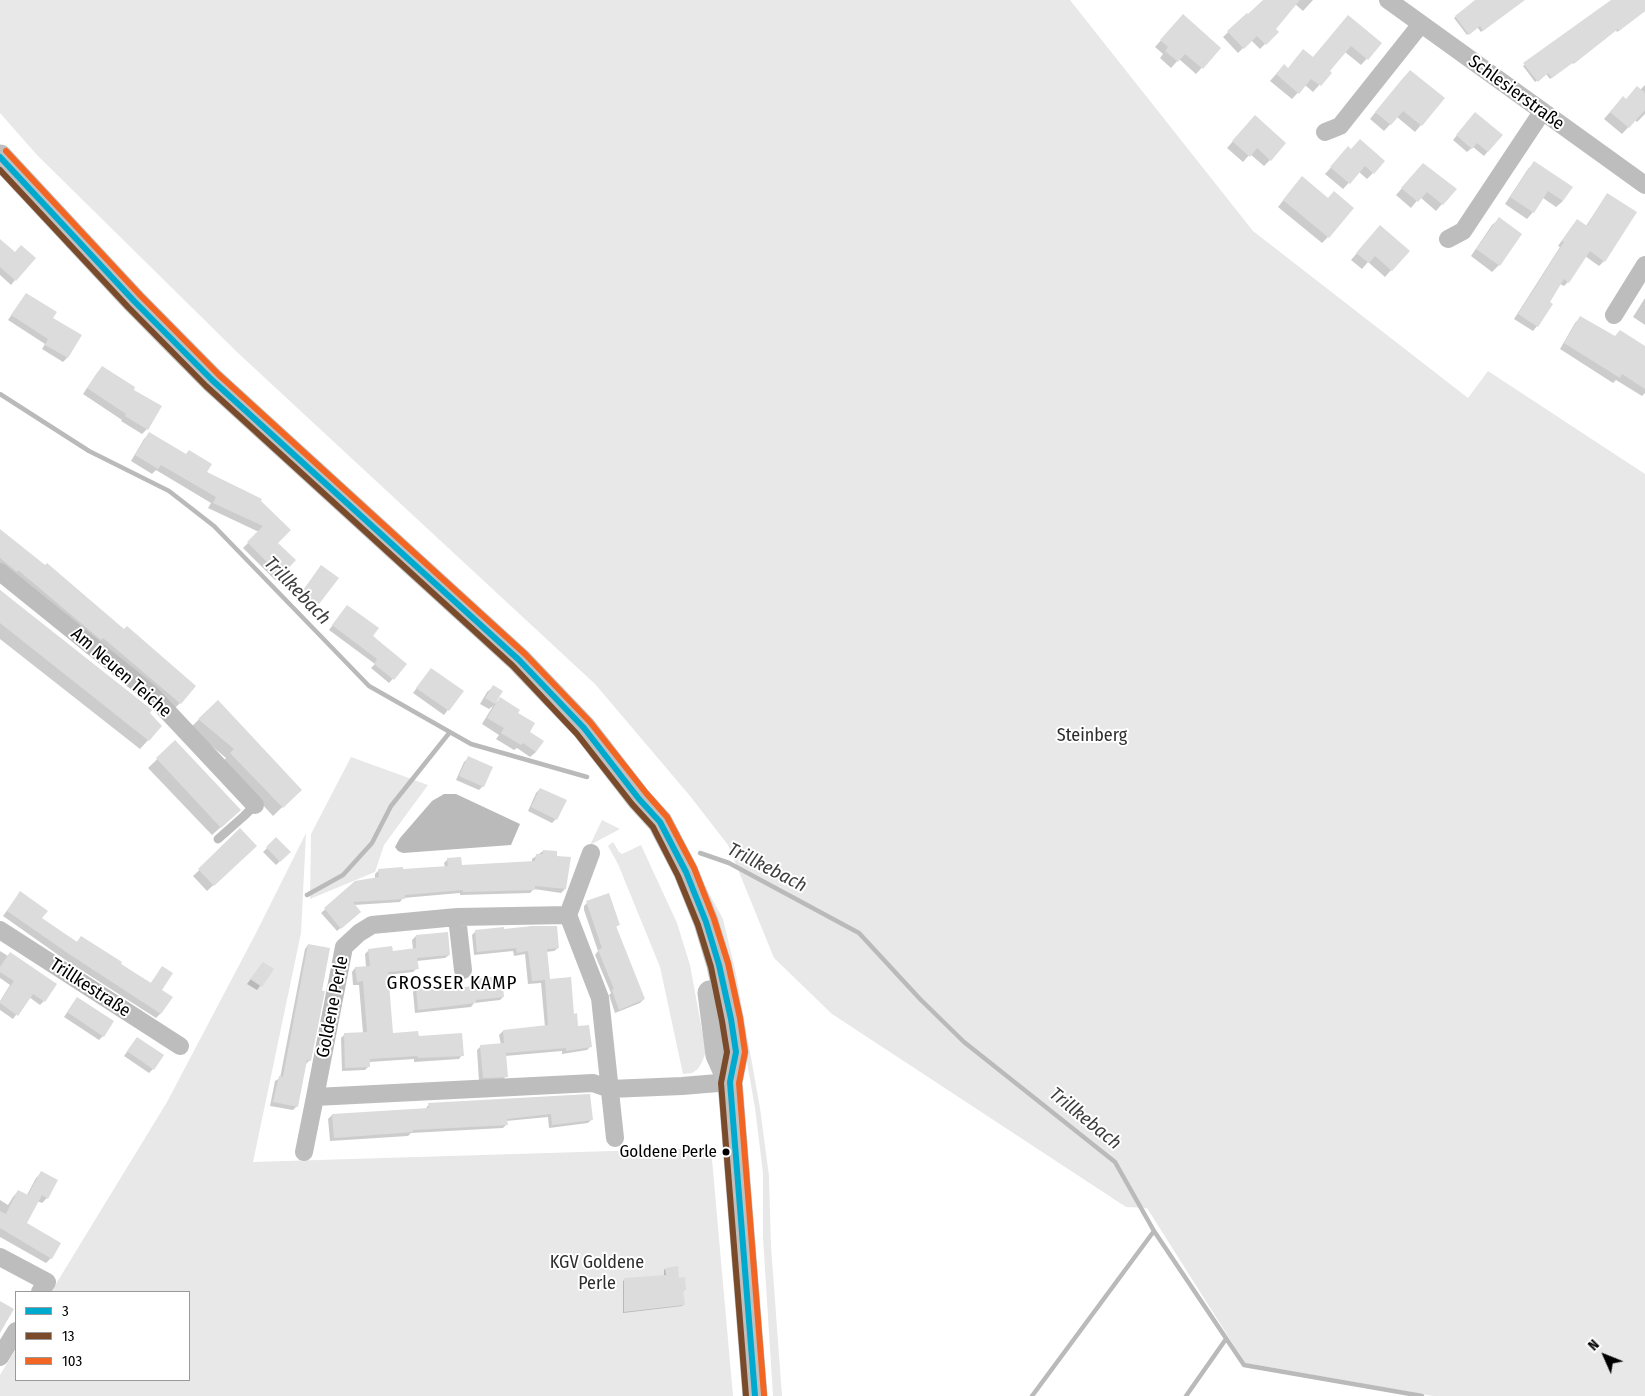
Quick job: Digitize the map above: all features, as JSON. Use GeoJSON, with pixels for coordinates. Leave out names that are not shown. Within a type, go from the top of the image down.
{"type":"FeatureCollection","features":[{"type":"Feature","properties":{"kind":"main road"},"geometry":{"type":"LineString","coordinates":[[0,157],[134,301],[212,380],[526,667],[584,728],[639,799],[646,827],[676,888],[699,947],[711,998],[718,1055],[730,1082],[755,1396]]}},
{"type":"Feature","properties":{"kind":"street","name":"Schlesierstraße"},"geometry":{"type":"LineString","coordinates":[[1388,0],[1645,185]]}},
{"type":"Feature","properties":{"kind":"street"},"geometry":{"type":"LineString","coordinates":[[1326,132],[1340,126],[1421,24]]}},
{"type":"Feature","properties":{"kind":"street"},"geometry":{"type":"LineString","coordinates":[[1448,239],[1463,232],[1542,112]]}},
{"type":"Feature","properties":{"kind":"street"},"geometry":{"type":"LineString","coordinates":[[1614,315],[1645,265]]}},
{"type":"Feature","properties":{"kind":"street","name":"Am Neuen Teiche"},"geometry":{"type":"LineString","coordinates":[[0,572],[150,693],[255,805]]}},
{"type":"Feature","properties":{"kind":"street"},"geometry":{"type":"LineString","coordinates":[[591,853],[568,914],[600,998],[615,1138]]}},
{"type":"Feature","properties":{"kind":"street","name":"Goldene Perle"},"geometry":{"type":"LineString","coordinates":[[304,1152],[344,947],[359,933],[372,925],[458,917],[568,914]]}},
{"type":"Feature","properties":{"kind":"street"},"geometry":{"type":"LineString","coordinates":[[458,917],[463,970]]}},
{"type":"Feature","properties":{"kind":"street","name":"Trillkestraße"},"geometry":{"type":"LineString","coordinates":[[0,930],[180,1046]]}},
{"type":"Feature","properties":{"kind":"street"},"geometry":{"type":"LineString","coordinates":[[315,1097],[593,1083],[610,1089],[730,1082]]}},
{"type":"Feature","properties":{"kind":"street"},"geometry":{"type":"LineString","coordinates":[[0,1257],[47,1282],[41,1291]]}},
{"type":"Feature","properties":{"kind":"street"},"geometry":{"type":"LineString","coordinates":[[0,1358],[15,1333]]}},
{"type":"Feature","properties":{"kind":"lane"},"geometry":{"type":"LineString","coordinates":[[218,839],[255,805]]}},
{"type":"Feature","properties":{"kind":"green space","name":"Steinberg"},"geometry":{"type":"Polygon","coordinates":[[[0,0],[1070,0],[1253,231],[1468,398],[1488,371],[1645,474],[1645,1396],[1433,1396],[1245,1363],[1147,1208],[1126,1207],[832,1014],[774,958],[728,845],[690,796],[595,684],[238,353],[37,155],[0,113],[0,0]]]}},
{"type":"Feature","properties":{"kind":"green space"},"geometry":{"type":"Polygon","coordinates":[[[351,757],[428,785],[384,845],[375,872],[310,899],[311,834],[351,757]]]}},
{"type":"Feature","properties":{"kind":"green space"},"geometry":{"type":"Polygon","coordinates":[[[602,820],[620,829],[590,845],[602,820]]]}},
{"type":"Feature","properties":{"kind":"green space","name":"KGV Goldene Perle"},"geometry":{"type":"Polygon","coordinates":[[[306,833],[301,933],[253,1162],[711,1148],[733,1396],[0,1396],[0,1375],[15,1351],[15,1381],[190,1381],[190,1291],[52,1291],[167,1102],[306,833]]]}},
{"type":"Feature","properties":{"kind":"green space"},"geometry":{"type":"Polygon","coordinates":[[[613,842],[622,854],[641,845],[677,923],[690,965],[706,1052],[698,1069],[692,1073],[683,1074],[660,967],[618,864],[608,846],[613,842]]]}},
{"type":"Feature","properties":{"kind":"green space"},"geometry":{"type":"Polygon","coordinates":[[[686,851],[723,919],[736,974],[760,1108],[769,1176],[771,1246],[782,1396],[773,1396],[763,1238],[763,1173],[755,1108],[735,994],[686,851]]]}},
{"type":"Feature","properties":{"kind":"shaded area"},"geometry":{"type":"Polygon","coordinates":[[[444,794],[456,794],[520,824],[511,845],[403,853],[398,851],[395,847],[400,838],[432,801],[444,794]]]}},
{"type":"Feature","properties":{"kind":"building"},"geometry":{"type":"Polygon","coordinates":[[[1263,0],[1300,0],[1276,29],[1279,32],[1266,45],[1257,36],[1244,49],[1227,31],[1263,0]]]}},
{"type":"Feature","properties":{"kind":"building"},"geometry":{"type":"Polygon","coordinates":[[[1475,0],[1525,0],[1483,31],[1480,26],[1469,35],[1455,16],[1475,0]]]}},
{"type":"Feature","properties":{"kind":"building"},"geometry":{"type":"Polygon","coordinates":[[[1611,0],[1645,0],[1645,11],[1619,31],[1618,29],[1575,63],[1552,78],[1548,73],[1538,82],[1523,63],[1611,0]]]}},
{"type":"Feature","properties":{"kind":"building"},"geometry":{"type":"Polygon","coordinates":[[[1183,14],[1221,48],[1203,69],[1185,54],[1178,62],[1165,51],[1168,47],[1160,40],[1183,14]]]}},
{"type":"Feature","properties":{"kind":"building"},"geometry":{"type":"Polygon","coordinates":[[[1348,15],[1382,43],[1368,60],[1351,46],[1330,71],[1332,73],[1321,86],[1311,79],[1299,94],[1276,74],[1284,64],[1288,68],[1303,49],[1313,57],[1348,15]]]}},
{"type":"Feature","properties":{"kind":"building"},"geometry":{"type":"Polygon","coordinates":[[[1410,70],[1445,98],[1422,126],[1403,111],[1391,125],[1375,112],[1410,70]]]}},
{"type":"Feature","properties":{"kind":"building"},"geometry":{"type":"Polygon","coordinates":[[[1637,86],[1645,93],[1645,110],[1629,128],[1610,112],[1623,96],[1626,99],[1637,86]]]}},
{"type":"Feature","properties":{"kind":"building"},"geometry":{"type":"Polygon","coordinates":[[[1475,112],[1503,135],[1488,152],[1477,143],[1472,149],[1456,135],[1475,112]]]}},
{"type":"Feature","properties":{"kind":"building"},"geometry":{"type":"Polygon","coordinates":[[[1255,115],[1286,143],[1271,161],[1257,148],[1250,157],[1232,141],[1255,115]]]}},
{"type":"Feature","properties":{"kind":"building"},"geometry":{"type":"Polygon","coordinates":[[[1360,139],[1385,161],[1374,174],[1365,166],[1350,184],[1330,167],[1348,146],[1351,149],[1360,139]]]}},
{"type":"Feature","properties":{"kind":"building"},"geometry":{"type":"Polygon","coordinates":[[[1534,161],[1573,187],[1563,201],[1548,191],[1534,213],[1510,197],[1534,161]]]}},
{"type":"Feature","properties":{"kind":"building"},"geometry":{"type":"Polygon","coordinates":[[[1423,163],[1457,189],[1443,205],[1427,192],[1418,202],[1401,188],[1423,163]]]}},
{"type":"Feature","properties":{"kind":"building"},"geometry":{"type":"Polygon","coordinates":[[[1302,176],[1328,198],[1334,191],[1354,208],[1329,238],[1283,200],[1302,176]]]}},
{"type":"Feature","properties":{"kind":"building"},"geometry":{"type":"Polygon","coordinates":[[[1607,193],[1637,212],[1605,262],[1590,251],[1569,283],[1564,279],[1550,302],[1553,304],[1538,327],[1518,314],[1577,219],[1587,226],[1607,193]]]}},
{"type":"Feature","properties":{"kind":"building"},"geometry":{"type":"Polygon","coordinates":[[[1499,217],[1522,234],[1500,266],[1476,249],[1499,217]]]}},
{"type":"Feature","properties":{"kind":"building"},"geometry":{"type":"Polygon","coordinates":[[[1380,225],[1410,251],[1392,271],[1375,256],[1369,263],[1356,253],[1380,225]]]}},
{"type":"Feature","properties":{"kind":"building"},"geometry":{"type":"Polygon","coordinates":[[[0,239],[15,252],[21,245],[36,258],[16,281],[0,267],[0,239]]]}},
{"type":"Feature","properties":{"kind":"building"},"geometry":{"type":"Polygon","coordinates":[[[26,293],[57,312],[53,318],[82,335],[68,358],[45,345],[48,339],[11,315],[26,293]]]}},
{"type":"Feature","properties":{"kind":"building"},"geometry":{"type":"Polygon","coordinates":[[[1580,316],[1615,336],[1620,330],[1645,346],[1645,389],[1622,374],[1620,378],[1564,343],[1580,316]]]}},
{"type":"Feature","properties":{"kind":"building"},"geometry":{"type":"Polygon","coordinates":[[[102,366],[135,387],[134,390],[162,406],[148,430],[125,416],[126,414],[87,388],[102,366]]]}},
{"type":"Feature","properties":{"kind":"building"},"geometry":{"type":"Polygon","coordinates":[[[149,432],[186,454],[189,450],[212,464],[207,472],[262,499],[261,501],[291,530],[278,543],[296,560],[281,576],[247,542],[263,526],[213,503],[216,497],[161,465],[158,469],[135,455],[149,432]]]}},
{"type":"Feature","properties":{"kind":"building"},"geometry":{"type":"Polygon","coordinates":[[[0,529],[45,565],[47,563],[124,629],[127,626],[196,686],[181,704],[103,638],[101,640],[18,570],[17,572],[0,558],[0,529]]]}},
{"type":"Feature","properties":{"kind":"building"},"geometry":{"type":"Polygon","coordinates":[[[321,565],[339,578],[319,604],[302,592],[321,565]]]}},
{"type":"Feature","properties":{"kind":"building"},"geometry":{"type":"Polygon","coordinates":[[[0,590],[152,710],[150,713],[162,726],[149,741],[0,623],[0,590]]]}},
{"type":"Feature","properties":{"kind":"building"},"geometry":{"type":"Polygon","coordinates":[[[347,605],[379,628],[373,636],[407,664],[394,680],[374,664],[377,659],[332,625],[347,605]]]}},
{"type":"Feature","properties":{"kind":"building"},"geometry":{"type":"Polygon","coordinates":[[[431,668],[464,691],[449,711],[416,688],[431,668]]]}},
{"type":"Feature","properties":{"kind":"building"},"geometry":{"type":"Polygon","coordinates":[[[493,685],[503,691],[495,704],[485,698],[493,685]]]}},
{"type":"Feature","properties":{"kind":"building"},"geometry":{"type":"Polygon","coordinates":[[[500,697],[520,710],[518,713],[535,723],[530,732],[544,741],[536,752],[523,743],[521,745],[501,733],[504,728],[487,718],[500,697]]]}},
{"type":"Feature","properties":{"kind":"building"},"geometry":{"type":"Polygon","coordinates":[[[218,700],[302,790],[283,808],[230,753],[234,749],[198,719],[218,700]]]}},
{"type":"Feature","properties":{"kind":"building"},"geometry":{"type":"Polygon","coordinates":[[[175,740],[241,810],[221,828],[156,758],[175,740]]]}},
{"type":"Feature","properties":{"kind":"building"},"geometry":{"type":"Polygon","coordinates":[[[468,756],[493,767],[484,787],[459,776],[468,756]]]}},
{"type":"Feature","properties":{"kind":"building"},"geometry":{"type":"Polygon","coordinates":[[[540,788],[567,800],[557,820],[531,807],[540,788]]]}},
{"type":"Feature","properties":{"kind":"building"},"geometry":{"type":"Polygon","coordinates":[[[240,828],[257,846],[214,886],[198,869],[240,828]]]}},
{"type":"Feature","properties":{"kind":"building"},"geometry":{"type":"Polygon","coordinates":[[[276,837],[291,852],[280,862],[266,847],[276,837]]]}},
{"type":"Feature","properties":{"kind":"building"},"geometry":{"type":"Polygon","coordinates":[[[543,850],[557,851],[557,856],[571,857],[566,889],[535,886],[535,890],[463,892],[463,890],[405,895],[405,899],[353,902],[361,912],[341,929],[324,908],[355,881],[379,877],[378,869],[448,866],[447,858],[461,857],[462,865],[535,861],[536,854],[543,854],[543,850]]]}},
{"type":"Feature","properties":{"kind":"building"},"geometry":{"type":"Polygon","coordinates":[[[20,891],[48,911],[42,918],[77,942],[81,936],[151,983],[162,966],[173,973],[162,990],[173,997],[161,1014],[7,911],[20,891]]]}},
{"type":"Feature","properties":{"kind":"building"},"geometry":{"type":"Polygon","coordinates":[[[609,893],[620,925],[616,926],[645,999],[619,1010],[612,990],[614,989],[598,950],[602,948],[586,901],[609,893]]]}},
{"type":"Feature","properties":{"kind":"building"},"geometry":{"type":"Polygon","coordinates":[[[557,926],[559,948],[547,949],[550,979],[571,977],[574,1014],[577,1013],[578,1026],[589,1025],[592,1047],[566,1051],[566,1048],[506,1053],[508,1077],[483,1078],[480,1045],[504,1043],[503,1030],[548,1025],[545,980],[532,981],[528,951],[517,953],[516,948],[477,952],[475,930],[557,926]]]}},
{"type":"Feature","properties":{"kind":"building"},"geometry":{"type":"Polygon","coordinates":[[[448,932],[450,955],[417,958],[419,969],[388,972],[393,1033],[418,1031],[419,1036],[462,1033],[464,1056],[370,1059],[370,1067],[345,1068],[344,1033],[367,1032],[363,981],[357,982],[355,967],[370,966],[368,949],[392,946],[393,951],[416,948],[416,935],[448,932]]]}},
{"type":"Feature","properties":{"kind":"building"},"geometry":{"type":"Polygon","coordinates":[[[308,944],[330,948],[322,991],[325,991],[311,1061],[307,1060],[298,1107],[273,1102],[279,1076],[283,1077],[308,944]]]}},
{"type":"Feature","properties":{"kind":"building"},"geometry":{"type":"Polygon","coordinates":[[[10,952],[57,984],[45,1002],[33,994],[18,1016],[0,1003],[14,981],[0,972],[0,967],[10,952]]]}},
{"type":"Feature","properties":{"kind":"building"},"geometry":{"type":"Polygon","coordinates":[[[263,962],[274,969],[262,987],[250,979],[263,962]]]}},
{"type":"Feature","properties":{"kind":"building"},"geometry":{"type":"Polygon","coordinates":[[[502,976],[504,997],[476,1000],[476,1003],[418,1010],[416,987],[443,984],[443,989],[474,986],[474,979],[502,976]]]}},
{"type":"Feature","properties":{"kind":"building"},"geometry":{"type":"Polygon","coordinates":[[[77,997],[114,1021],[104,1037],[67,1012],[77,997]]]}},
{"type":"Feature","properties":{"kind":"building"},"geometry":{"type":"Polygon","coordinates":[[[137,1037],[164,1055],[154,1070],[127,1051],[137,1037]]]}},
{"type":"Feature","properties":{"kind":"building"},"geometry":{"type":"Polygon","coordinates":[[[590,1094],[593,1120],[552,1125],[551,1114],[507,1119],[508,1125],[413,1130],[413,1132],[334,1138],[332,1114],[429,1108],[428,1103],[590,1094]]]}},
{"type":"Feature","properties":{"kind":"building"},"geometry":{"type":"Polygon","coordinates":[[[41,1171],[58,1180],[48,1199],[42,1195],[27,1223],[61,1243],[52,1259],[0,1228],[0,1211],[6,1214],[18,1190],[28,1195],[41,1171]]]}},
{"type":"Feature","properties":{"kind":"building"},"geometry":{"type":"Polygon","coordinates":[[[678,1266],[679,1278],[685,1277],[686,1290],[683,1290],[685,1305],[624,1312],[624,1278],[666,1275],[665,1268],[678,1266]]]}},
{"type":"Feature","properties":{"kind":"building"},"geometry":{"type":"Polygon","coordinates":[[[0,1301],[14,1309],[0,1333],[0,1301]]]}},
{"type":"Feature","properties":{"kind":"waterway","name":"Trillkebach"},"geometry":{"type":"LineString","coordinates":[[0,394],[89,451],[169,491],[214,526],[369,686],[471,744],[587,777]]}},
{"type":"Feature","properties":{"kind":"waterway"},"geometry":{"type":"LineString","coordinates":[[307,895],[343,875],[372,843],[391,806],[450,732]]}},
{"type":"Feature","properties":{"kind":"waterway","name":"Trillkebach"},"geometry":{"type":"LineString","coordinates":[[700,853],[729,863],[859,933],[920,999],[964,1042],[1115,1162],[1154,1231],[1244,1365],[1422,1396]]}},
{"type":"Feature","properties":{"kind":"waterway"},"geometry":{"type":"LineString","coordinates":[[1032,1396],[1154,1231]]}},
{"type":"Feature","properties":{"kind":"waterway"},"geometry":{"type":"LineString","coordinates":[[1186,1396],[1226,1339]]}},
{"type":"Feature","properties":{"kind":"transit line","name":"103"},"geometry":{"type":"LineString","coordinates":[[6,151],[140,295],[218,374],[525,654],[590,722],[667,817],[694,868],[714,919],[728,963],[740,1018],[745,1052],[739,1083],[764,1395]]}},
{"type":"Feature","properties":{"kind":"transit line","name":"3"},"geometry":{"type":"LineString","coordinates":[[0,157],[134,301],[212,380],[519,660],[584,728],[639,799],[660,822],[686,872],[706,922],[719,965],[731,1019],[736,1052],[730,1082],[755,1396]]}},
{"type":"Feature","properties":{"kind":"transit line","name":"13"},"geometry":{"type":"LineString","coordinates":[[0,170],[128,307],[206,386],[513,666],[577,734],[632,804],[653,827],[678,876],[698,925],[711,967],[722,1021],[727,1052],[721,1083],[746,1396]]}},
{"type":"Feature","properties":{"kind":"place","name":"Goldene Perle"},"geometry":{"type":"Point","coordinates":[726,1152]}},
{"type":"Feature","properties":{"kind":"district","name":"GROSSER KAMP"},"geometry":{"type":"Point","coordinates":[452,984]}}]}
